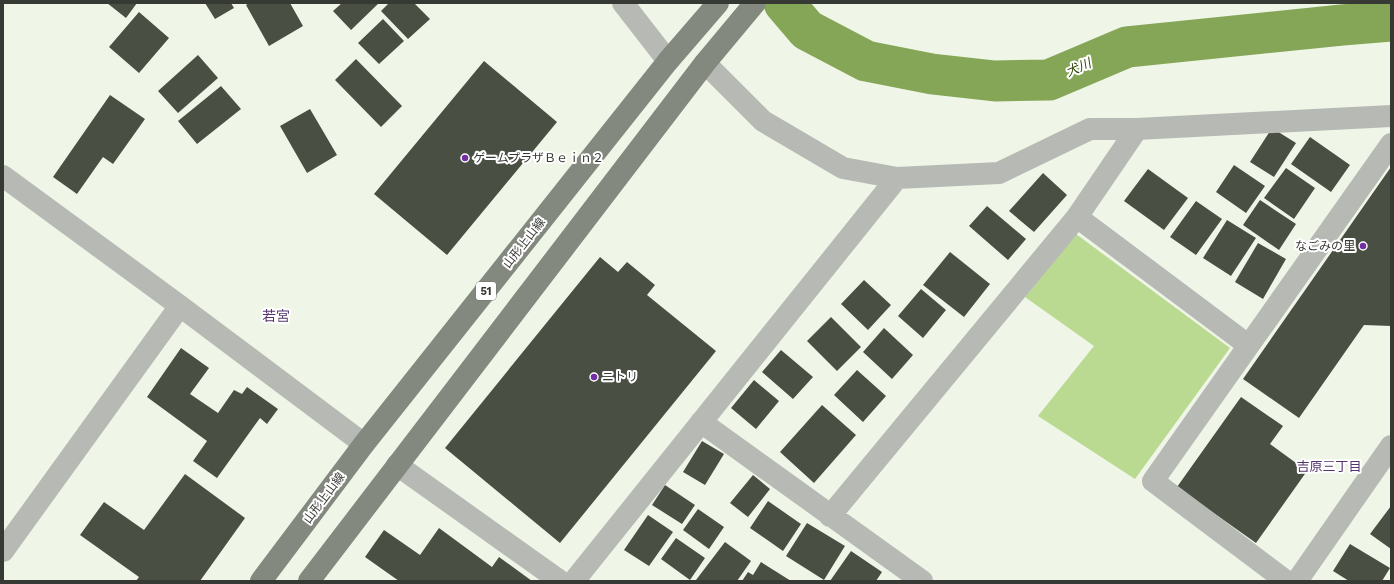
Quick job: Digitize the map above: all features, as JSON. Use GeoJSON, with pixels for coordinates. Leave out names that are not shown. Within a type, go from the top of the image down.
{"type":"FeatureCollection","features":[{"type":"Feature","properties":{"kind":"main road"},"geometry":{"type":"LineString","coordinates":[[309,581],[705,63],[755,3]]}},
{"type":"Feature","properties":{"kind":"main road","name":"山形上山線"},"geometry":{"type":"LineString","coordinates":[[261,581],[364,444],[668,61],[717,4]]}},
{"type":"Feature","properties":{"kind":"lane"},"geometry":{"type":"LineString","coordinates":[[623,3],[668,61]]}},
{"type":"Feature","properties":{"kind":"lane"},"geometry":{"type":"LineString","coordinates":[[705,63],[763,121],[843,168],[896,178],[999,173],[1090,129],[1137,129],[1391,116]]}},
{"type":"Feature","properties":{"kind":"lane"},"geometry":{"type":"LineString","coordinates":[[830,516],[1077,217],[1137,129]]}},
{"type":"Feature","properties":{"kind":"lane"},"geometry":{"type":"LineString","coordinates":[[1286,581],[1153,481],[1391,144]]}},
{"type":"Feature","properties":{"kind":"lane"},"geometry":{"type":"LineString","coordinates":[[3,176],[364,444]]}},
{"type":"Feature","properties":{"kind":"lane"},"geometry":{"type":"LineString","coordinates":[[574,581],[896,178]]}},
{"type":"Feature","properties":{"kind":"lane"},"geometry":{"type":"LineString","coordinates":[[1077,217],[1248,345]]}},
{"type":"Feature","properties":{"kind":"lane"},"geometry":{"type":"LineString","coordinates":[[3,551],[180,306]]}},
{"type":"Feature","properties":{"kind":"lane"},"geometry":{"type":"LineString","coordinates":[[701,422],[922,581]]}},
{"type":"Feature","properties":{"kind":"lane"},"geometry":{"type":"LineString","coordinates":[[1297,581],[1391,446]]}},
{"type":"Feature","properties":{"kind":"lane"},"geometry":{"type":"LineString","coordinates":[[397,465],[560,581]]}},
{"type":"Feature","properties":{"kind":"green space"},"geometry":{"type":"Polygon","coordinates":[[[1076,234],[1230,348],[1135,479],[1038,416],[1094,346],[1025,297],[1076,234]]]}},
{"type":"Feature","properties":{"kind":"building"},"geometry":{"type":"Polygon","coordinates":[[[107,3],[137,3],[126,18],[107,3]]]}},
{"type":"Feature","properties":{"kind":"building"},"geometry":{"type":"Polygon","coordinates":[[[205,3],[231,3],[234,8],[215,19],[205,3]]]}},
{"type":"Feature","properties":{"kind":"building"},"geometry":{"type":"Polygon","coordinates":[[[249,3],[290,3],[303,26],[269,46],[246,5],[249,3]]]}},
{"type":"Feature","properties":{"kind":"building"},"geometry":{"type":"Polygon","coordinates":[[[342,3],[379,3],[351,30],[333,11],[342,3]]]}},
{"type":"Feature","properties":{"kind":"building"},"geometry":{"type":"Polygon","coordinates":[[[389,3],[414,3],[430,19],[408,39],[381,11],[389,3]]]}},
{"type":"Feature","properties":{"kind":"building"},"geometry":{"type":"Polygon","coordinates":[[[139,12],[169,38],[139,73],[109,47],[139,12]]]}},
{"type":"Feature","properties":{"kind":"building"},"geometry":{"type":"Polygon","coordinates":[[[383,19],[404,41],[379,64],[358,43],[383,19]]]}},
{"type":"Feature","properties":{"kind":"building"},"geometry":{"type":"Polygon","coordinates":[[[198,55],[218,78],[178,113],[158,91],[198,55]]]}},
{"type":"Feature","properties":{"kind":"building"},"geometry":{"type":"Polygon","coordinates":[[[356,59],[402,106],[381,127],[335,80],[356,59]]]}},
{"type":"Feature","properties":{"kind":"building","name":"ゲームプラザＢｅｉｎ２"},"geometry":{"type":"Polygon","coordinates":[[[484,61],[557,122],[447,255],[374,194],[484,61]]]}},
{"type":"Feature","properties":{"kind":"building"},"geometry":{"type":"Polygon","coordinates":[[[221,86],[241,109],[197,144],[178,121],[221,86]]]}},
{"type":"Feature","properties":{"kind":"building"},"geometry":{"type":"Polygon","coordinates":[[[110,95],[145,119],[113,164],[103,157],[77,194],[53,177],[110,95]]]}},
{"type":"Feature","properties":{"kind":"building"},"geometry":{"type":"Polygon","coordinates":[[[310,109],[337,155],[307,173],[280,126],[310,109]]]}},
{"type":"Feature","properties":{"kind":"building"},"geometry":{"type":"Polygon","coordinates":[[[1272,128],[1296,143],[1274,177],[1250,162],[1272,128]]]}},
{"type":"Feature","properties":{"kind":"building"},"geometry":{"type":"Polygon","coordinates":[[[1310,137],[1350,165],[1331,192],[1291,164],[1310,137]]]}},
{"type":"Feature","properties":{"kind":"building"},"geometry":{"type":"Polygon","coordinates":[[[1234,165],[1265,186],[1246,213],[1216,192],[1234,165]]]}},
{"type":"Feature","properties":{"kind":"building","name":"なごみの里"},"geometry":{"type":"Polygon","coordinates":[[[1391,167],[1391,326],[1364,325],[1299,418],[1243,379],[1391,167]]]}},
{"type":"Feature","properties":{"kind":"building"},"geometry":{"type":"Polygon","coordinates":[[[1286,168],[1315,188],[1294,219],[1264,198],[1286,168]]]}},
{"type":"Feature","properties":{"kind":"building"},"geometry":{"type":"Polygon","coordinates":[[[1148,169],[1188,198],[1164,230],[1124,201],[1148,169]]]}},
{"type":"Feature","properties":{"kind":"building"},"geometry":{"type":"Polygon","coordinates":[[[1043,173],[1067,195],[1034,232],[1009,211],[1043,173]]]}},
{"type":"Feature","properties":{"kind":"building"},"geometry":{"type":"Polygon","coordinates":[[[1260,200],[1296,224],[1279,250],[1243,225],[1260,200]]]}},
{"type":"Feature","properties":{"kind":"building"},"geometry":{"type":"Polygon","coordinates":[[[1196,201],[1222,219],[1196,255],[1170,237],[1196,201]]]}},
{"type":"Feature","properties":{"kind":"building"},"geometry":{"type":"Polygon","coordinates":[[[987,206],[1026,239],[1008,260],[969,226],[987,206]]]}},
{"type":"Feature","properties":{"kind":"building"},"geometry":{"type":"Polygon","coordinates":[[[1227,220],[1256,238],[1231,276],[1203,258],[1227,220]]]}},
{"type":"Feature","properties":{"kind":"building"},"geometry":{"type":"Polygon","coordinates":[[[1258,243],[1286,259],[1263,299],[1235,282],[1258,243]]]}},
{"type":"Feature","properties":{"kind":"building"},"geometry":{"type":"Polygon","coordinates":[[[950,252],[990,284],[964,317],[923,285],[950,252]]]}},
{"type":"Feature","properties":{"kind":"building"},"geometry":{"type":"Polygon","coordinates":[[[600,257],[618,272],[627,262],[655,285],[647,295],[716,351],[560,543],[445,448],[600,257]]]}},
{"type":"Feature","properties":{"kind":"building"},"geometry":{"type":"Polygon","coordinates":[[[864,280],[891,305],[868,330],[841,304],[864,280]]]}},
{"type":"Feature","properties":{"kind":"building"},"geometry":{"type":"Polygon","coordinates":[[[921,289],[946,310],[923,338],[898,316],[921,289]]]}},
{"type":"Feature","properties":{"kind":"building"},"geometry":{"type":"Polygon","coordinates":[[[831,317],[861,347],[837,371],[807,341],[831,317]]]}},
{"type":"Feature","properties":{"kind":"building"},"geometry":{"type":"Polygon","coordinates":[[[884,328],[913,355],[892,379],[863,352],[884,328]]]}},
{"type":"Feature","properties":{"kind":"building"},"geometry":{"type":"Polygon","coordinates":[[[181,348],[209,368],[190,394],[218,413],[234,390],[242,394],[247,387],[278,409],[267,424],[260,418],[217,478],[193,461],[207,441],[147,397],[181,348]]]}},
{"type":"Feature","properties":{"kind":"building"},"geometry":{"type":"Polygon","coordinates":[[[781,350],[813,377],[793,399],[762,372],[781,350]]]}},
{"type":"Feature","properties":{"kind":"building"},"geometry":{"type":"Polygon","coordinates":[[[857,370],[886,396],[863,422],[834,395],[857,370]]]}},
{"type":"Feature","properties":{"kind":"building"},"geometry":{"type":"Polygon","coordinates":[[[754,380],[779,401],[756,429],[731,408],[754,380]]]}},
{"type":"Feature","properties":{"kind":"building"},"geometry":{"type":"Polygon","coordinates":[[[1241,397],[1283,426],[1270,444],[1307,471],[1256,543],[1177,487],[1241,397]]]}},
{"type":"Feature","properties":{"kind":"building"},"geometry":{"type":"Polygon","coordinates":[[[822,405],[856,435],[814,483],[780,452],[822,405]]]}},
{"type":"Feature","properties":{"kind":"building"},"geometry":{"type":"Polygon","coordinates":[[[702,441],[724,454],[705,485],[683,472],[702,441]]]}},
{"type":"Feature","properties":{"kind":"building"},"geometry":{"type":"Polygon","coordinates":[[[185,474],[245,518],[200,581],[136,581],[139,577],[80,535],[104,502],[144,530],[185,474]]]}},
{"type":"Feature","properties":{"kind":"building"},"geometry":{"type":"Polygon","coordinates":[[[753,475],[770,489],[748,517],[730,503],[753,475]]]}},
{"type":"Feature","properties":{"kind":"building"},"geometry":{"type":"Polygon","coordinates":[[[665,485],[695,505],[682,524],[652,505],[665,485]]]}},
{"type":"Feature","properties":{"kind":"building"},"geometry":{"type":"Polygon","coordinates":[[[768,501],[801,524],[783,551],[750,528],[768,501]]]}},
{"type":"Feature","properties":{"kind":"building"},"geometry":{"type":"Polygon","coordinates":[[[1391,506],[1391,549],[1370,534],[1391,506]]]}},
{"type":"Feature","properties":{"kind":"building"},"geometry":{"type":"Polygon","coordinates":[[[698,509],[724,527],[709,549],[683,530],[698,509]]]}},
{"type":"Feature","properties":{"kind":"building"},"geometry":{"type":"Polygon","coordinates":[[[648,515],[673,532],[649,566],[624,550],[648,515]]]}},
{"type":"Feature","properties":{"kind":"building"},"geometry":{"type":"Polygon","coordinates":[[[807,523],[845,546],[824,580],[786,556],[807,523]]]}},
{"type":"Feature","properties":{"kind":"building"},"geometry":{"type":"Polygon","coordinates":[[[439,528],[492,567],[499,557],[532,581],[399,581],[365,557],[384,530],[420,555],[439,528]]]}},
{"type":"Feature","properties":{"kind":"building"},"geometry":{"type":"Polygon","coordinates":[[[676,538],[705,558],[690,580],[661,559],[676,538]]]}},
{"type":"Feature","properties":{"kind":"building"},"geometry":{"type":"Polygon","coordinates":[[[725,542],[751,561],[737,581],[697,581],[696,580],[725,542]]]}},
{"type":"Feature","properties":{"kind":"building"},"geometry":{"type":"Polygon","coordinates":[[[1350,544],[1390,568],[1382,581],[1349,581],[1333,571],[1350,544]]]}},
{"type":"Feature","properties":{"kind":"building"},"geometry":{"type":"Polygon","coordinates":[[[851,551],[882,572],[876,581],[830,581],[851,551]]]}},
{"type":"Feature","properties":{"kind":"building"},"geometry":{"type":"Polygon","coordinates":[[[761,562],[791,581],[742,581],[748,572],[753,575],[761,562]]]}},
{"type":"Feature","properties":{"kind":"waterway","name":"犬川"},"geometry":{"type":"LineString","coordinates":[[784,3],[807,30],[866,61],[932,74],[995,81],[1049,80],[1127,47],[1391,21]]}},
{"type":"Feature","properties":{"kind":"place","name":"ゲームプラザＢｅｉｎ２"},"geometry":{"type":"Point","coordinates":[465,158]}},
{"type":"Feature","properties":{"kind":"place","name":"なごみの里"},"geometry":{"type":"Point","coordinates":[1363,246]}},
{"type":"Feature","properties":{"kind":"place","name":"ニトリ"},"geometry":{"type":"Point","coordinates":[594,377]}},
{"type":"Feature","properties":{"kind":"district","name":"若宮"},"geometry":{"type":"Point","coordinates":[276,316]}},
{"type":"Feature","properties":{"kind":"district","name":"吉原三丁目"},"geometry":{"type":"Point","coordinates":[1329,466]}}]}
